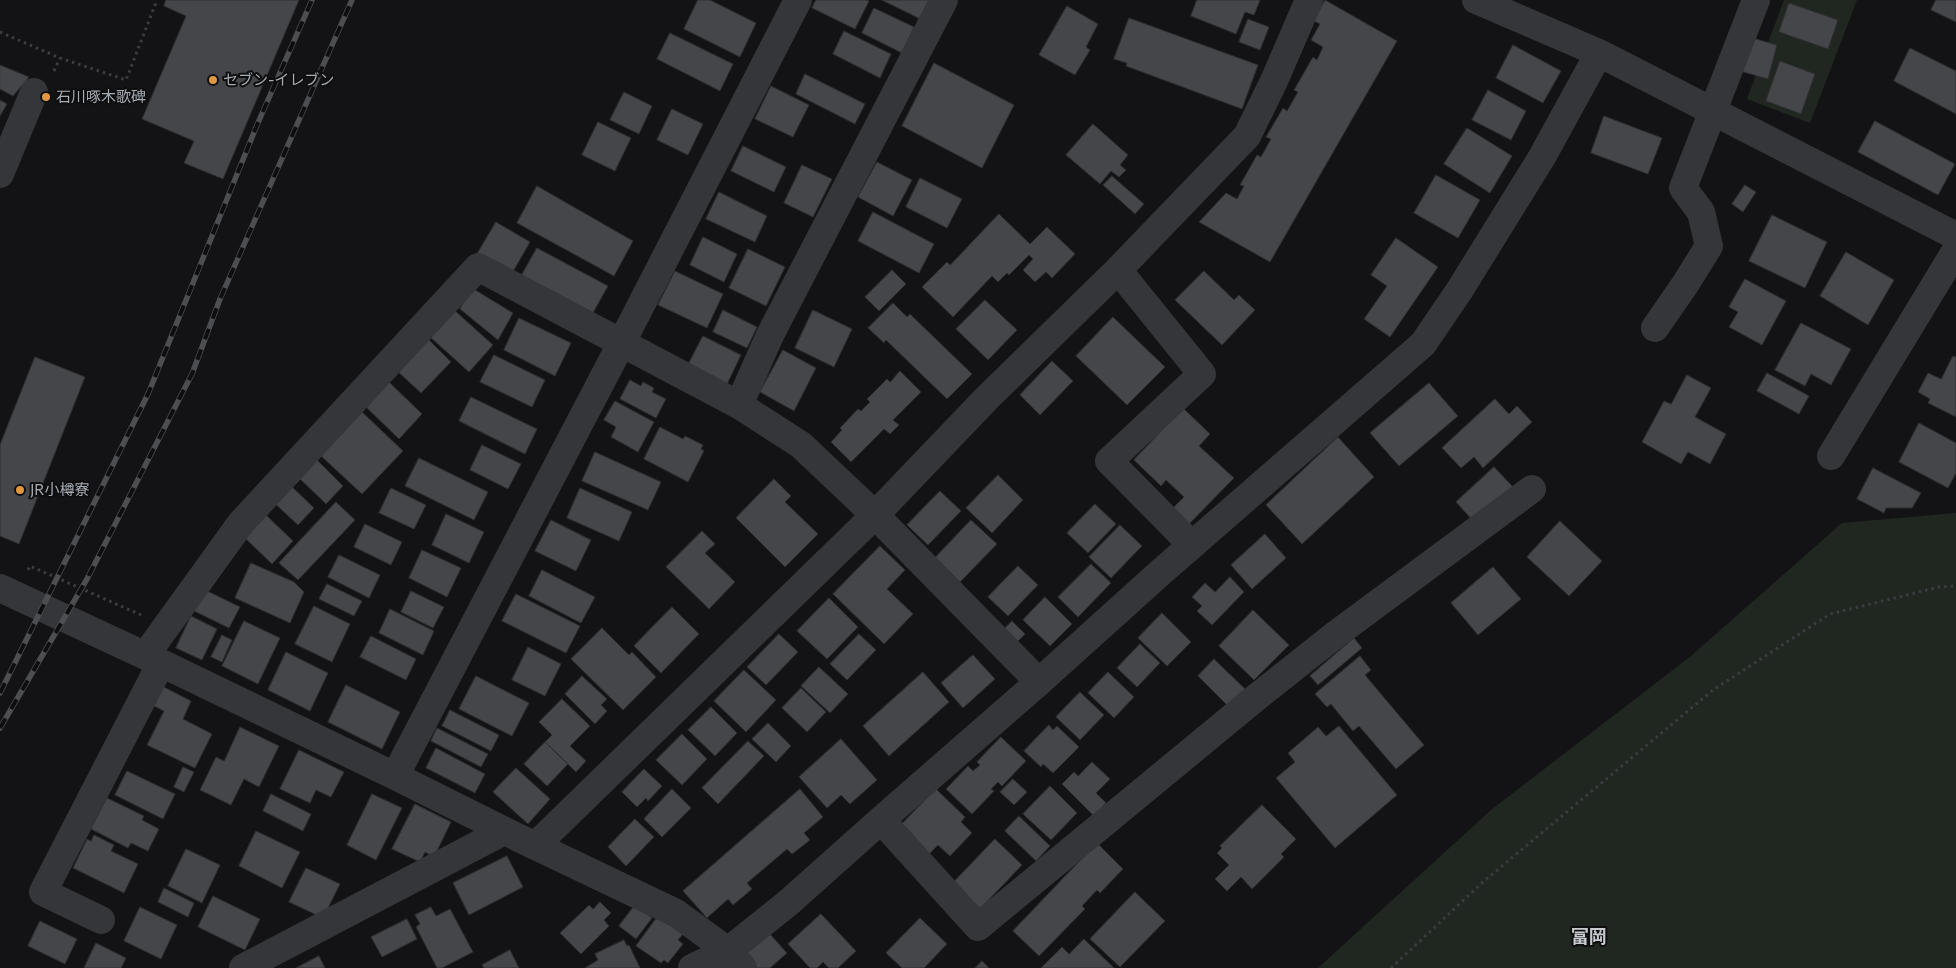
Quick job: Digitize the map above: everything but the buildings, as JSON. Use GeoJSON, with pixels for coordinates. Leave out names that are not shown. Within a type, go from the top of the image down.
{"type":"FeatureCollection","features":[{"type":"Feature","properties":{"kind":"street"},"geometry":{"type":"LineString","coordinates":[[395,776],[798,0]]}},
{"type":"Feature","properties":{"kind":"street"},"geometry":{"type":"LineString","coordinates":[[739,405],[770,335],[944,0]]}},
{"type":"Feature","properties":{"kind":"street"},"geometry":{"type":"LineString","coordinates":[[535,846],[875,515],[987,398],[1118,270],[1247,136],[1274,81],[1309,0]]}},
{"type":"Feature","properties":{"kind":"street"},"geometry":{"type":"LineString","coordinates":[[1476,0],[1599,52],[1956,236]]}},
{"type":"Feature","properties":{"kind":"street"},"geometry":{"type":"LineString","coordinates":[[1655,328],[1709,246],[1701,212],[1683,188],[1756,0]]}},
{"type":"Feature","properties":{"kind":"street"},"geometry":{"type":"LineString","coordinates":[[692,968],[736,960],[788,903],[1192,545],[1423,344],[1459,291],[1542,157],[1599,52]]}},
{"type":"Feature","properties":{"kind":"street"},"geometry":{"type":"LineString","coordinates":[[0,174],[34,92]]}},
{"type":"Feature","properties":{"kind":"street"},"geometry":{"type":"LineString","coordinates":[[1831,456],[1956,250]]}},
{"type":"Feature","properties":{"kind":"street"},"geometry":{"type":"LineString","coordinates":[[101,920],[43,892],[153,659],[241,523],[478,267],[739,405],[801,445],[875,515],[1039,682]]}},
{"type":"Feature","properties":{"kind":"street"},"geometry":{"type":"LineString","coordinates":[[1118,270],[1202,374],[1109,461],[1192,545]]}},
{"type":"Feature","properties":{"kind":"street"},"geometry":{"type":"LineString","coordinates":[[881,820],[978,927],[1258,696],[1335,635],[1532,489]]}},
{"type":"Feature","properties":{"kind":"street"},"geometry":{"type":"LineString","coordinates":[[0,588],[153,659],[676,913],[736,960]]}},
{"type":"Feature","properties":{"kind":"street"},"geometry":{"type":"LineString","coordinates":[[243,968],[504,831]]}},
{"type":"Feature","properties":{"kind":"path"},"geometry":{"type":"LineString","coordinates":[[0,32],[60,58],[126,80],[157,0]]}},
{"type":"Feature","properties":{"kind":"path"},"geometry":{"type":"LineString","coordinates":[[54,71],[60,58]]}},
{"type":"Feature","properties":{"kind":"path"},"geometry":{"type":"LineString","coordinates":[[1391,968],[1484,881],[1713,690],[1830,614],[1939,587],[1956,586]]}},
{"type":"Feature","properties":{"kind":"shaded area"},"geometry":{"type":"Polygon","coordinates":[[[1784,0],[1857,0],[1810,123],[1747,99],[1784,0]]]}},
{"type":"Feature","properties":{"kind":"shaded area"},"geometry":{"type":"Polygon","coordinates":[[[1956,513],[1956,968],[1318,968],[1491,810],[1691,656],[1842,523],[1956,513]]]}},
{"type":"Feature","properties":{"kind":"railway"},"geometry":{"type":"LineString","coordinates":[[0,693],[148,394],[257,125],[312,0]]}},
{"type":"Feature","properties":{"kind":"railway"},"geometry":{"type":"LineString","coordinates":[[0,728],[87,579],[192,374],[220,299],[352,0]]}},
{"type":"Feature","properties":{"kind":"place","name":"セブン-イレブン"},"geometry":{"type":"Point","coordinates":[213,80]}},
{"type":"Feature","properties":{"kind":"place","name":"石川啄木歌碑"},"geometry":{"type":"Point","coordinates":[46,97]}},
{"type":"Feature","properties":{"kind":"place","name":"JR小樽寮"},"geometry":{"type":"Point","coordinates":[20,490]}},
{"type":"Feature","properties":{"kind":"district","name":"富岡"},"geometry":{"type":"Point","coordinates":[1589,937]}}]}
